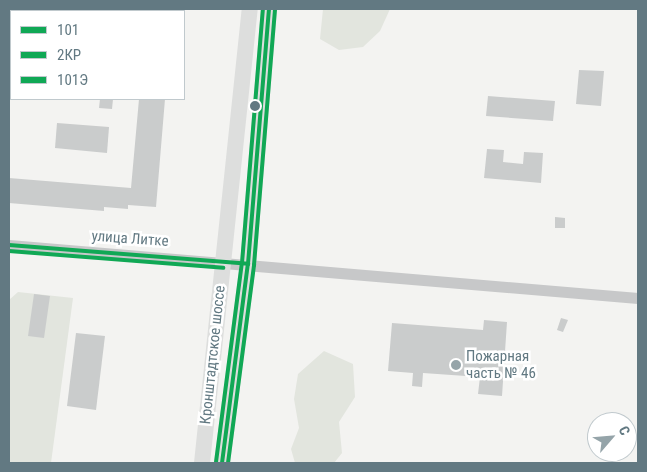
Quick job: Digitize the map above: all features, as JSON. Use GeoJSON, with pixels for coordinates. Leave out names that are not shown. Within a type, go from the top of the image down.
{"type":"FeatureCollection","features":[{"type":"Feature","properties":{"kind":"main road","name":"Кронштадтское шоссе"},"geometry":{"type":"LineString","coordinates":[[202,463],[250,9]]}},
{"type":"Feature","properties":{"kind":"main road","name":"Кронштадтское шоссе"},"geometry":{"type":"LineString","coordinates":[[222,463],[248,264],[269,9]]}},
{"type":"Feature","properties":{"kind":"street","name":"улица Литке"},"geometry":{"type":"LineString","coordinates":[[9,245],[638,298]]}},
{"type":"Feature","properties":{"kind":"shaded area"},"geometry":{"type":"Polygon","coordinates":[[[323,9],[390,9],[380,31],[363,47],[339,50],[320,39],[323,9]]]}},
{"type":"Feature","properties":{"kind":"shaded area"},"geometry":{"type":"Polygon","coordinates":[[[18,292],[73,298],[51,463],[9,463],[9,300],[18,292]]]}},
{"type":"Feature","properties":{"kind":"shaded area"},"geometry":{"type":"Polygon","coordinates":[[[324,351],[353,364],[355,397],[339,422],[342,453],[334,463],[295,463],[291,449],[299,428],[294,399],[298,374],[324,351]]]}},
{"type":"Feature","properties":{"kind":"building"},"geometry":{"type":"Polygon","coordinates":[[[9,9],[38,9],[10,10],[10,26],[9,9]]]}},
{"type":"Feature","properties":{"kind":"building"},"geometry":{"type":"Polygon","coordinates":[[[58,9],[82,9],[70,10],[58,9]]]}},
{"type":"Feature","properties":{"kind":"building"},"geometry":{"type":"Polygon","coordinates":[[[146,9],[172,9],[159,10],[146,9]]]}},
{"type":"Feature","properties":{"kind":"building"},"geometry":{"type":"Polygon","coordinates":[[[579,70],[604,71],[601,106],[576,104],[579,70]]]}},
{"type":"Feature","properties":{"kind":"building"},"geometry":{"type":"Polygon","coordinates":[[[488,96],[555,101],[553,121],[486,116],[488,96]]]}},
{"type":"Feature","properties":{"kind":"building"},"geometry":{"type":"Polygon","coordinates":[[[100,100],[113,100],[112,109],[99,108],[100,100]]]}},
{"type":"Feature","properties":{"kind":"building"},"geometry":{"type":"Polygon","coordinates":[[[139,100],[165,100],[156,207],[128,205],[128,209],[104,207],[104,211],[9,203],[9,178],[131,188],[139,100]]]}},
{"type":"Feature","properties":{"kind":"building"},"geometry":{"type":"Polygon","coordinates":[[[57,123],[109,127],[107,153],[55,148],[57,123]]]}},
{"type":"Feature","properties":{"kind":"building"},"geometry":{"type":"Polygon","coordinates":[[[487,149],[504,150],[503,162],[523,164],[524,152],[543,153],[541,183],[484,178],[487,149]]]}},
{"type":"Feature","properties":{"kind":"building"},"geometry":{"type":"Polygon","coordinates":[[[555,217],[565,218],[565,228],[555,228],[555,217]]]}},
{"type":"Feature","properties":{"kind":"building"},"geometry":{"type":"Polygon","coordinates":[[[34,294],[50,296],[44,338],[28,336],[34,294]]]}},
{"type":"Feature","properties":{"kind":"building"},"geometry":{"type":"Polygon","coordinates":[[[561,318],[568,320],[563,332],[557,330],[561,318]]]}},
{"type":"Feature","properties":{"kind":"building"},"geometry":{"type":"Polygon","coordinates":[[[484,320],[507,322],[502,396],[478,394],[480,377],[423,373],[422,387],[412,386],[413,373],[388,371],[392,323],[483,330],[484,320]]]}},
{"type":"Feature","properties":{"kind":"building"},"geometry":{"type":"Polygon","coordinates":[[[76,333],[105,336],[96,410],[67,406],[76,333]]]}},
{"type":"Feature","properties":{"kind":"transit line","name":"101Э"},"geometry":{"type":"LineString","coordinates":[[216,462],[242,263],[263,9]]}},
{"type":"Feature","properties":{"kind":"transit line","name":"101"},"geometry":{"type":"LineString","coordinates":[[222,463],[248,264],[269,9]]}},
{"type":"Feature","properties":{"kind":"transit line","name":"2КР"},"geometry":{"type":"LineString","coordinates":[[228,463],[254,265],[275,10]]}},
{"type":"Feature","properties":{"kind":"transit line","name":"101"},"geometry":{"type":"LineString","coordinates":[[9,245],[248,264]]}},
{"type":"Feature","properties":{"kind":"transit line","name":"2КР"},"geometry":{"type":"LineString","coordinates":[[9,251],[223,268]]}},
{"type":"Feature","properties":{"kind":"place","name":"Пожарная часть № 46"},"geometry":{"type":"Point","coordinates":[456,365]}}]}
